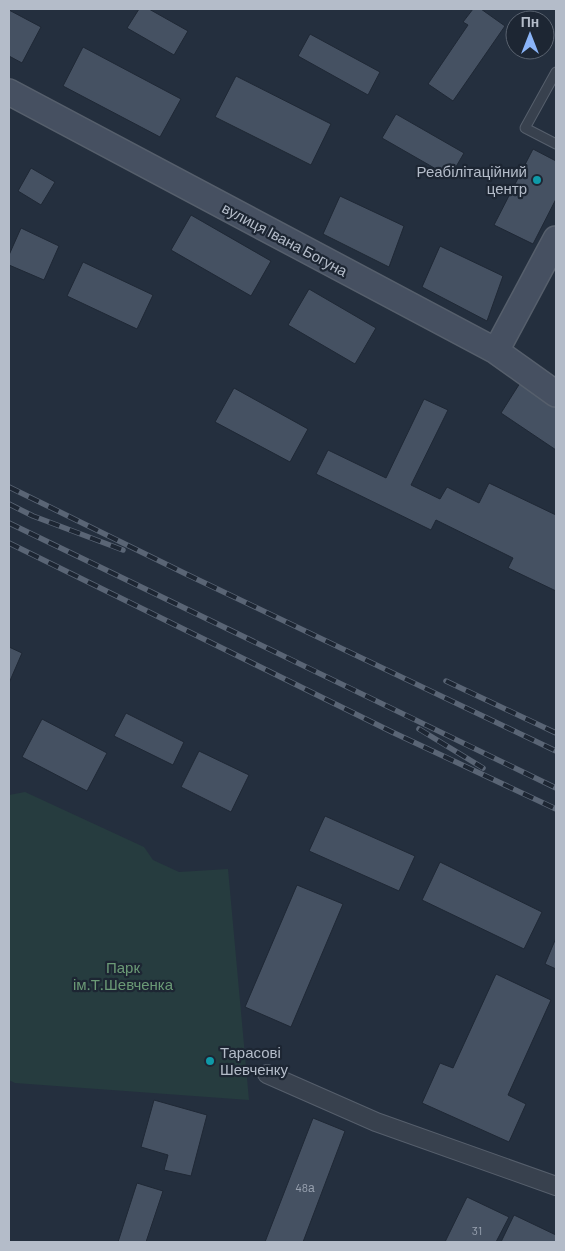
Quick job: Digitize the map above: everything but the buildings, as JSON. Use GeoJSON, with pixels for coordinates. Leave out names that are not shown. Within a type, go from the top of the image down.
{"type":"FeatureCollection","features":[{"type":"Feature","properties":{"kind":"street","name":"вулиця Івана Богуна"},"geometry":{"type":"LineString","coordinates":[[9,92],[496,351],[556,394]]}},
{"type":"Feature","properties":{"kind":"street"},"geometry":{"type":"LineString","coordinates":[[496,351],[556,240]]}},
{"type":"Feature","properties":{"kind":"street"},"geometry":{"type":"LineString","coordinates":[[267,1074],[376,1122],[556,1186]]}},
{"type":"Feature","properties":{"kind":"lane"},"geometry":{"type":"LineString","coordinates":[[556,72],[525,128],[556,144]]}},
{"type":"Feature","properties":{"kind":"green space","name":"Парк ім.Т.Шевченка"},"geometry":{"type":"Polygon","coordinates":[[[25,792],[144,847],[153,860],[179,872],[228,869],[249,1100],[15,1083],[9,1080],[9,795],[25,792]]]}},
{"type":"Feature","properties":{"kind":"railway"},"geometry":{"type":"LineString","coordinates":[[9,487],[556,751]]}},
{"type":"Feature","properties":{"kind":"railway"},"geometry":{"type":"LineString","coordinates":[[9,504],[33,516],[123,550]]}},
{"type":"Feature","properties":{"kind":"railway"},"geometry":{"type":"LineString","coordinates":[[9,523],[556,788]]}},
{"type":"Feature","properties":{"kind":"railway"},"geometry":{"type":"LineString","coordinates":[[9,543],[392,732],[556,809]]}},
{"type":"Feature","properties":{"kind":"railway"},"geometry":{"type":"LineString","coordinates":[[446,681],[556,733]]}},
{"type":"Feature","properties":{"kind":"railway"},"geometry":{"type":"LineString","coordinates":[[419,729],[483,768]]}},
{"type":"Feature","properties":{"kind":"place","name":"Реабілітаційний центр"},"geometry":{"type":"Point","coordinates":[537,180]}},
{"type":"Feature","properties":{"kind":"place","name":"Тарасові Шевченку"},"geometry":{"type":"Point","coordinates":[210,1061]}}]}
